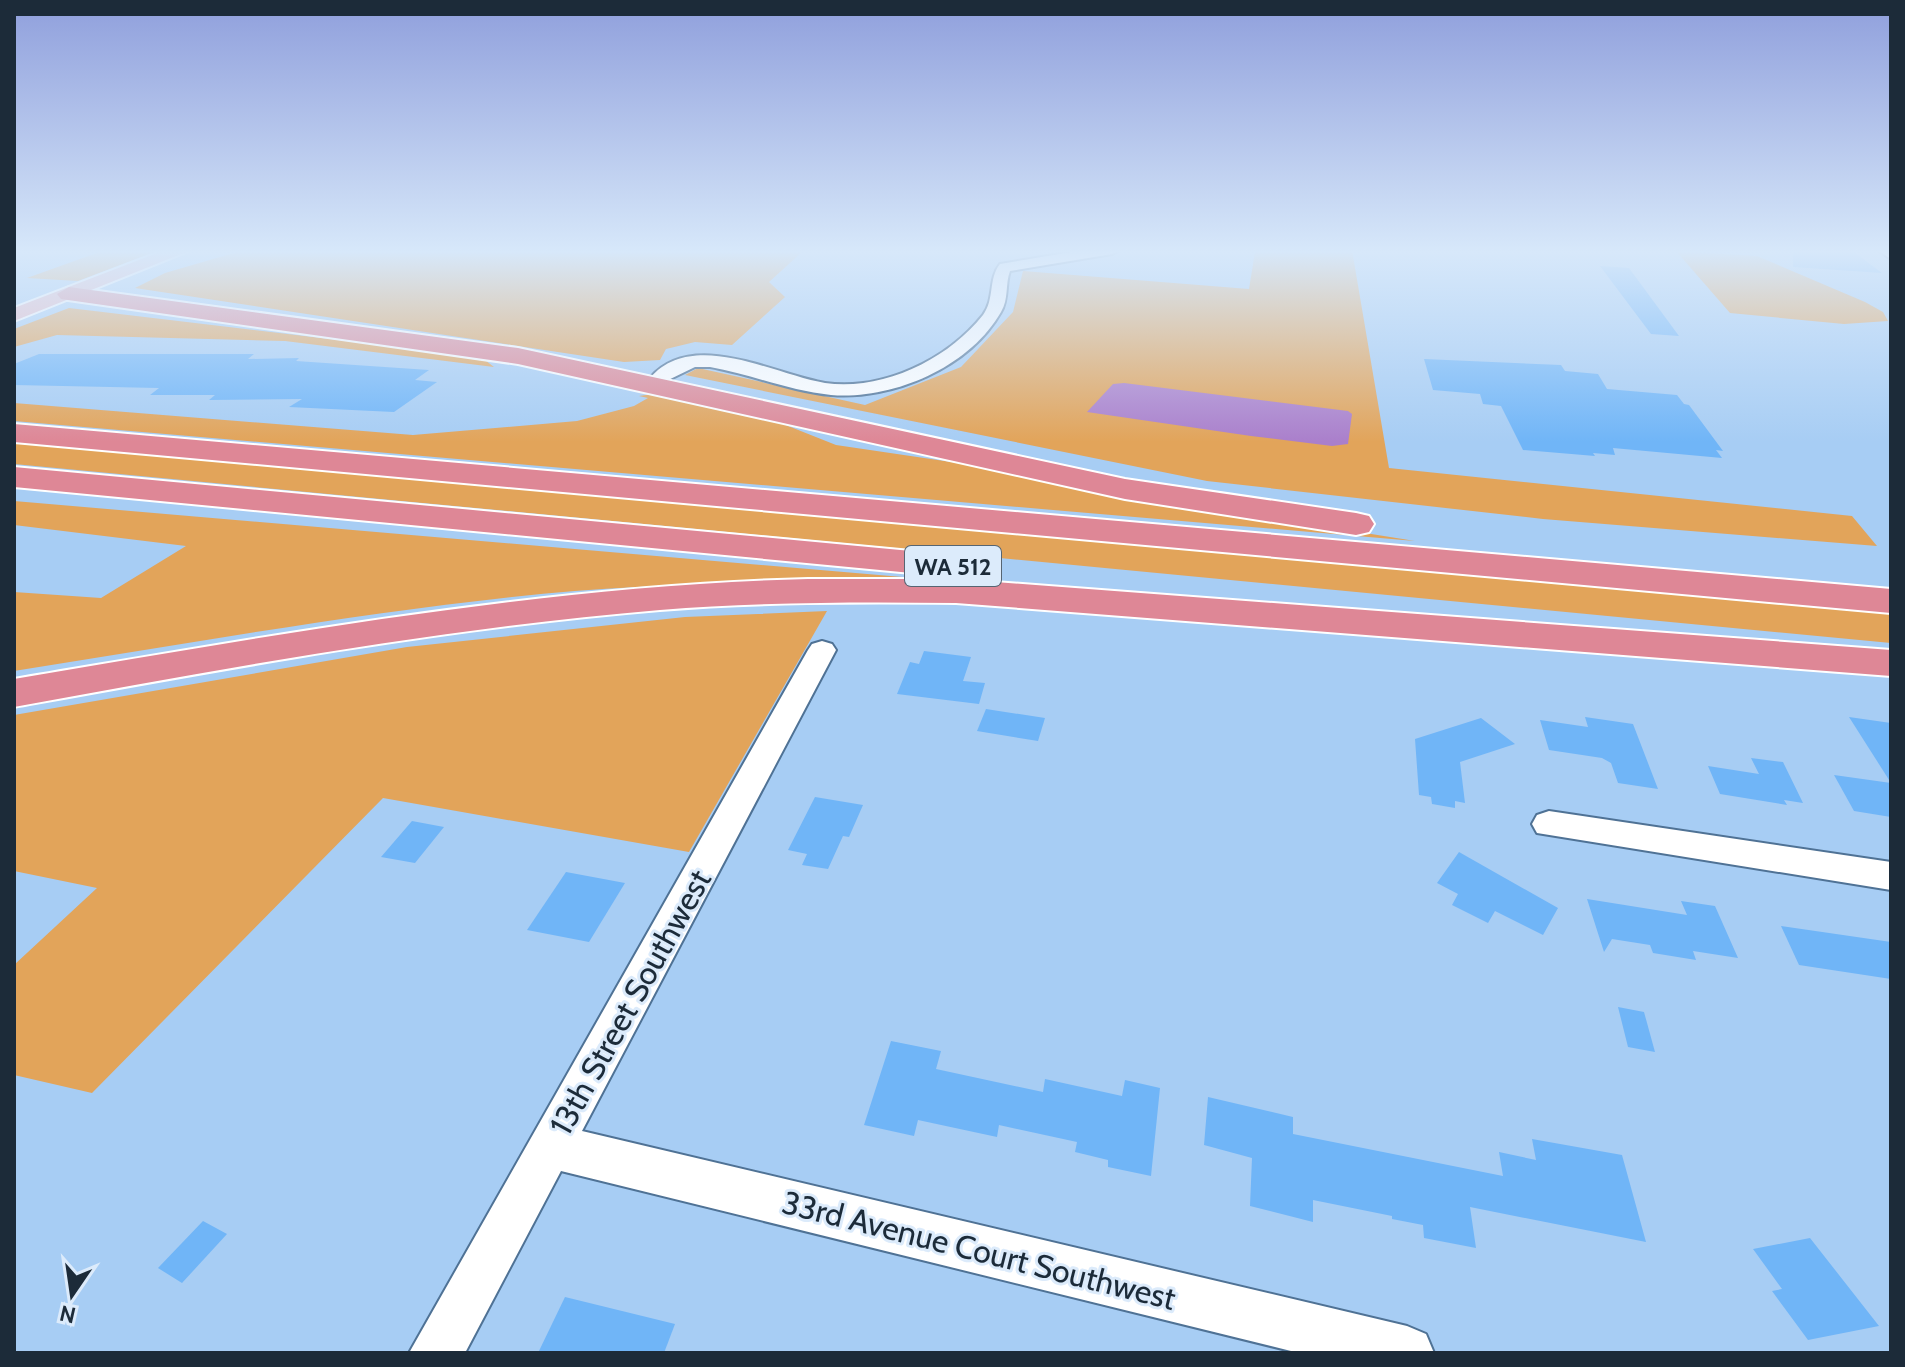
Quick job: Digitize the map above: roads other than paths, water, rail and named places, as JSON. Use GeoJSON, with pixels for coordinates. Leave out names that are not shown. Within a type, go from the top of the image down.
{"type":"FeatureCollection","features":[{"type":"Feature","properties":{"kind":"highway"},"geometry":{"type":"LineString","coordinates":[[212,314],[518,356],[654,382],[1065,476],[1187,499],[1547,548],[1891,586]]}},
{"type":"Feature","properties":{"kind":"highway","name":"WA 512"},"geometry":{"type":"LineString","coordinates":[[14,433],[1891,601]]}},
{"type":"Feature","properties":{"kind":"highway","name":"WA 512"},"geometry":{"type":"LineString","coordinates":[[14,477],[1891,660]]}},
{"type":"Feature","properties":{"kind":"highway"},"geometry":{"type":"LineString","coordinates":[[14,693],[451,622],[659,598],[825,589],[971,592],[1891,660]]}},
{"type":"Feature","properties":{"kind":"street"},"geometry":{"type":"LineString","coordinates":[[654,382],[687,364],[710,361],[823,389],[872,391],[934,367],[953,354],[992,314]]}},
{"type":"Feature","properties":{"kind":"street","name":"13th Street Southwest"},"geometry":{"type":"LineString","coordinates":[[436,1353],[822,650]]}},
{"type":"Feature","properties":{"kind":"street"},"geometry":{"type":"LineString","coordinates":[[1549,824],[1891,876]]}},
{"type":"Feature","properties":{"kind":"street","name":"33rd Avenue Court Southwest"},"geometry":{"type":"LineString","coordinates":[[551,1146],[1407,1353]]}}]}
